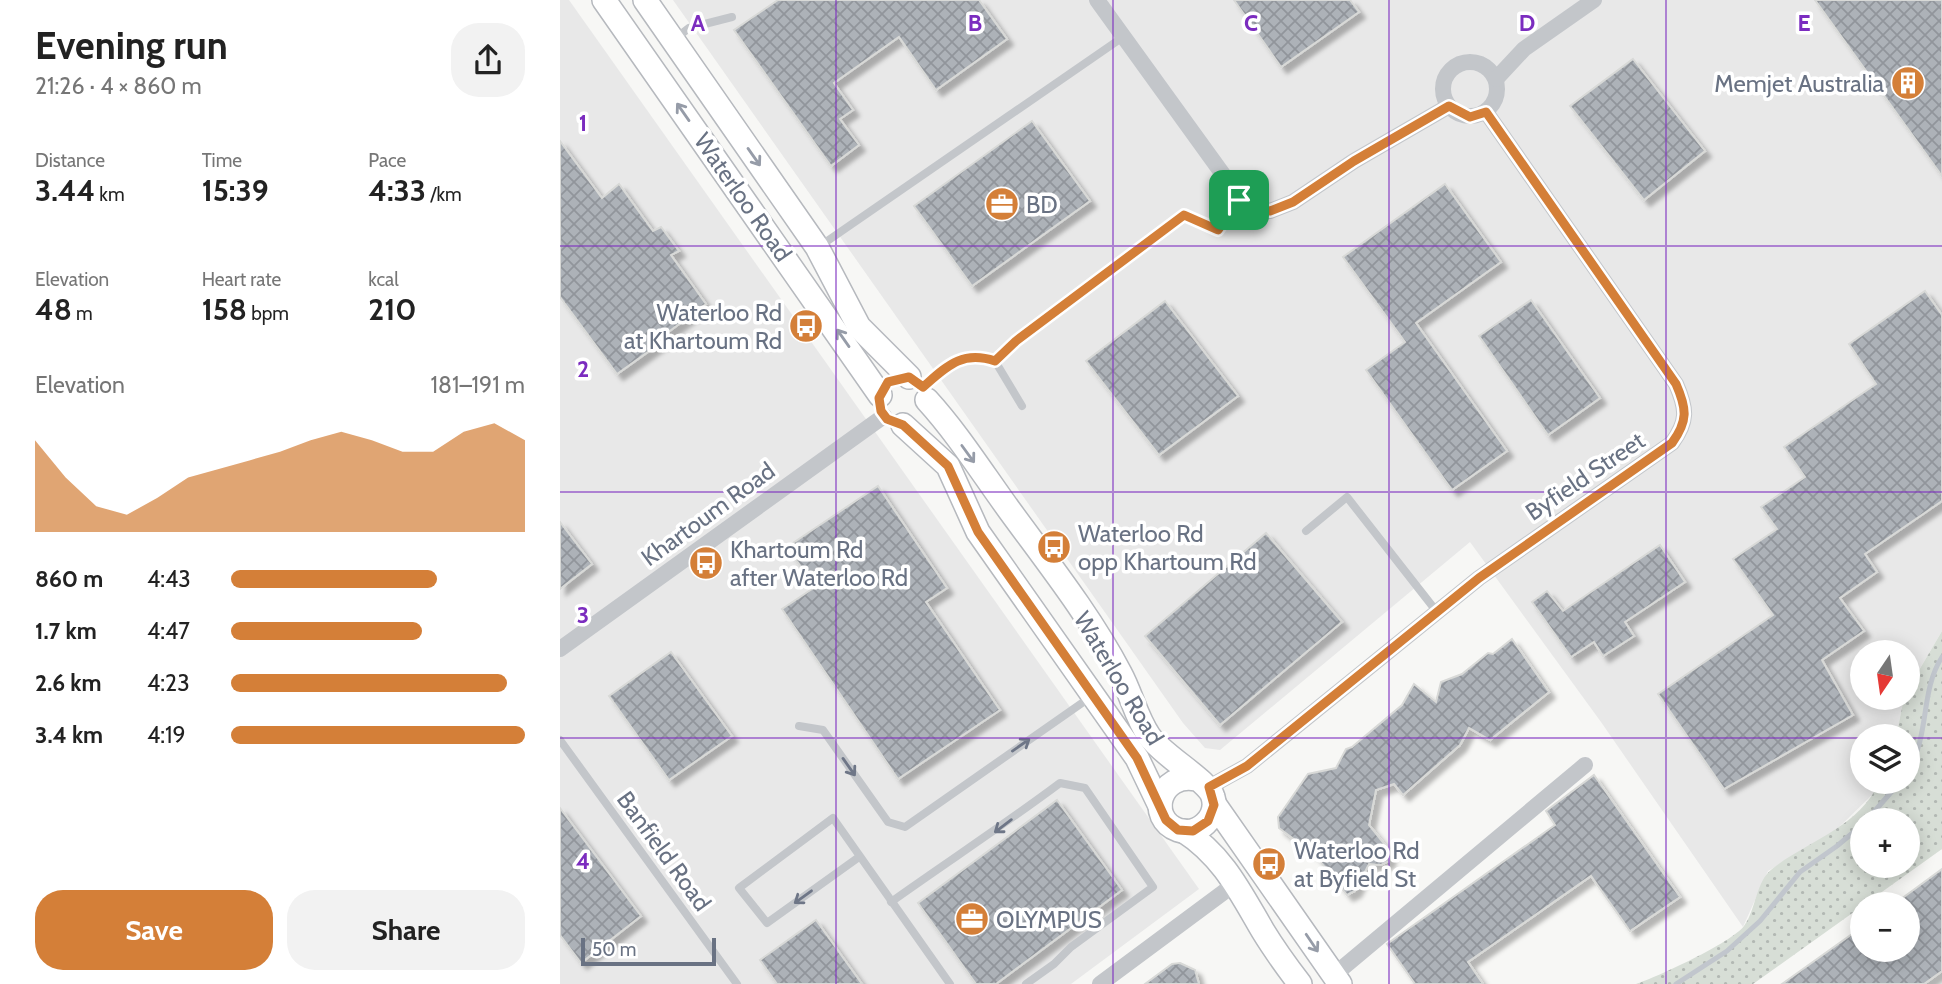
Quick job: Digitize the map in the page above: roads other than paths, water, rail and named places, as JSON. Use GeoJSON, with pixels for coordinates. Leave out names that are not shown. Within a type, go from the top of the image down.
{"type":"FeatureCollection","features":[{"type":"Feature","properties":{"kind":"street","name":"Waterloo Road"},"geometry":{"type":"LineString","coordinates":[[604,0],[889,412],[948,466],[978,532],[1137,758],[1160,806]]}},
{"type":"Feature","properties":{"kind":"street","name":"Waterloo Road"},"geometry":{"type":"LineString","coordinates":[[645,0],[817,247],[859,327],[919,388],[1050,566],[1121,674],[1147,734],[1166,756],[1207,790],[1337,980]]}},
{"type":"Feature","properties":{"kind":"street"},"geometry":{"type":"LineString","coordinates":[[1097,0],[1214,166],[1248,209],[1270,211],[1293,202],[1354,161],[1449,106]]}},
{"type":"Feature","properties":{"kind":"street"},"geometry":{"type":"LineString","coordinates":[[1496,79],[1483,66],[1465,63],[1457,66],[1445,80],[1443,89],[1449,106],[1470,117],[1486,112],[1496,97],[1496,79],[1524,49],[1575,5],[1594,0]]}},
{"type":"Feature","properties":{"kind":"street","name":"Byfield Street"},"geometry":{"type":"LineString","coordinates":[[1207,790],[1247,766],[1529,541],[1672,443],[1684,426],[1686,408],[1676,384],[1486,112]]}},
{"type":"Feature","properties":{"kind":"street"},"geometry":{"type":"LineString","coordinates":[[888,382],[919,388],[926,409],[918,420],[889,412],[888,382]]}},
{"type":"Feature","properties":{"kind":"street","name":"Khartoum Road"},"geometry":{"type":"LineString","coordinates":[[560,649],[889,412]]}},
{"type":"Feature","properties":{"kind":"street"},"geometry":{"type":"LineString","coordinates":[[1337,980],[1585,765]]}},
{"type":"Feature","properties":{"kind":"street"},"geometry":{"type":"LineString","coordinates":[[1184,831],[1201,827],[1213,814],[1207,790],[1188,777],[1171,782],[1165,789],[1160,806],[1166,820],[1213,853],[1236,883],[1270,942],[1300,984]]}},
{"type":"Feature","properties":{"kind":"street"},"geometry":{"type":"LineString","coordinates":[[1100,984],[1236,883]]}},
{"type":"Feature","properties":{"kind":"lane"},"geometry":{"type":"LineString","coordinates":[[673,40],[690,28],[732,17]]}},
{"type":"Feature","properties":{"kind":"lane"},"geometry":{"type":"LineString","coordinates":[[817,247],[1123,37]]}},
{"type":"Feature","properties":{"kind":"lane"},"geometry":{"type":"LineString","coordinates":[[995,361],[1016,341],[1184,215],[1218,230],[1239,200]]}},
{"type":"Feature","properties":{"kind":"lane"},"geometry":{"type":"LineString","coordinates":[[919,388],[957,360],[978,355],[995,361],[1022,406]]}},
{"type":"Feature","properties":{"kind":"lane"},"geometry":{"type":"LineString","coordinates":[[1306,531],[1347,497],[1437,612]]}},
{"type":"Feature","properties":{"kind":"lane"},"geometry":{"type":"LineString","coordinates":[[799,726],[822,730],[888,821],[905,827],[1092,695]]}},
{"type":"Feature","properties":{"kind":"lane","name":"Banfield Road"},"geometry":{"type":"LineString","coordinates":[[560,740],[737,984]]}},
{"type":"Feature","properties":{"kind":"lane"},"geometry":{"type":"LineString","coordinates":[[891,902],[950,860],[974,848],[1060,783],[1085,788],[1127,844],[1153,887],[1026,984]]}},
{"type":"Feature","properties":{"kind":"lane"},"geometry":{"type":"LineString","coordinates":[[859,858],[767,923],[739,888],[832,818],[950,984]]}},
{"type":"Feature","properties":{"kind":"waterway"},"geometry":{"type":"LineString","coordinates":[[1920,738],[1930,684],[1942,657]]}},
{"type":"Feature","properties":{"kind":"waterway"},"geometry":{"type":"LineString","coordinates":[[1877,808],[1890,794]]}},
{"type":"Feature","properties":{"kind":"waterway"},"geometry":{"type":"LineString","coordinates":[[1676,984],[1727,951],[1760,921],[1800,872],[1850,835]]}},
{"type":"Feature","properties":{"kind":"place","name":"Memjet Australia"},"geometry":{"type":"Point","coordinates":[1908,83]}},
{"type":"Feature","properties":{"kind":"place","name":"BD"},"geometry":{"type":"Point","coordinates":[1002,204]}},
{"type":"Feature","properties":{"kind":"place","name":"Waterloo Rd at Khartoum Rd"},"geometry":{"type":"Point","coordinates":[806,326]}},
{"type":"Feature","properties":{"kind":"place","name":"Waterloo Rd opp Khartoum Rd"},"geometry":{"type":"Point","coordinates":[1054,547]}},
{"type":"Feature","properties":{"kind":"place","name":"Khartoum Rd after Waterloo Rd"},"geometry":{"type":"Point","coordinates":[706,563]}},
{"type":"Feature","properties":{"kind":"place","name":"Waterloo Rd at Byfield St"},"geometry":{"type":"Point","coordinates":[1269,864]}},
{"type":"Feature","properties":{"kind":"place","name":"OLYMPUS"},"geometry":{"type":"Point","coordinates":[972,919]}}]}
